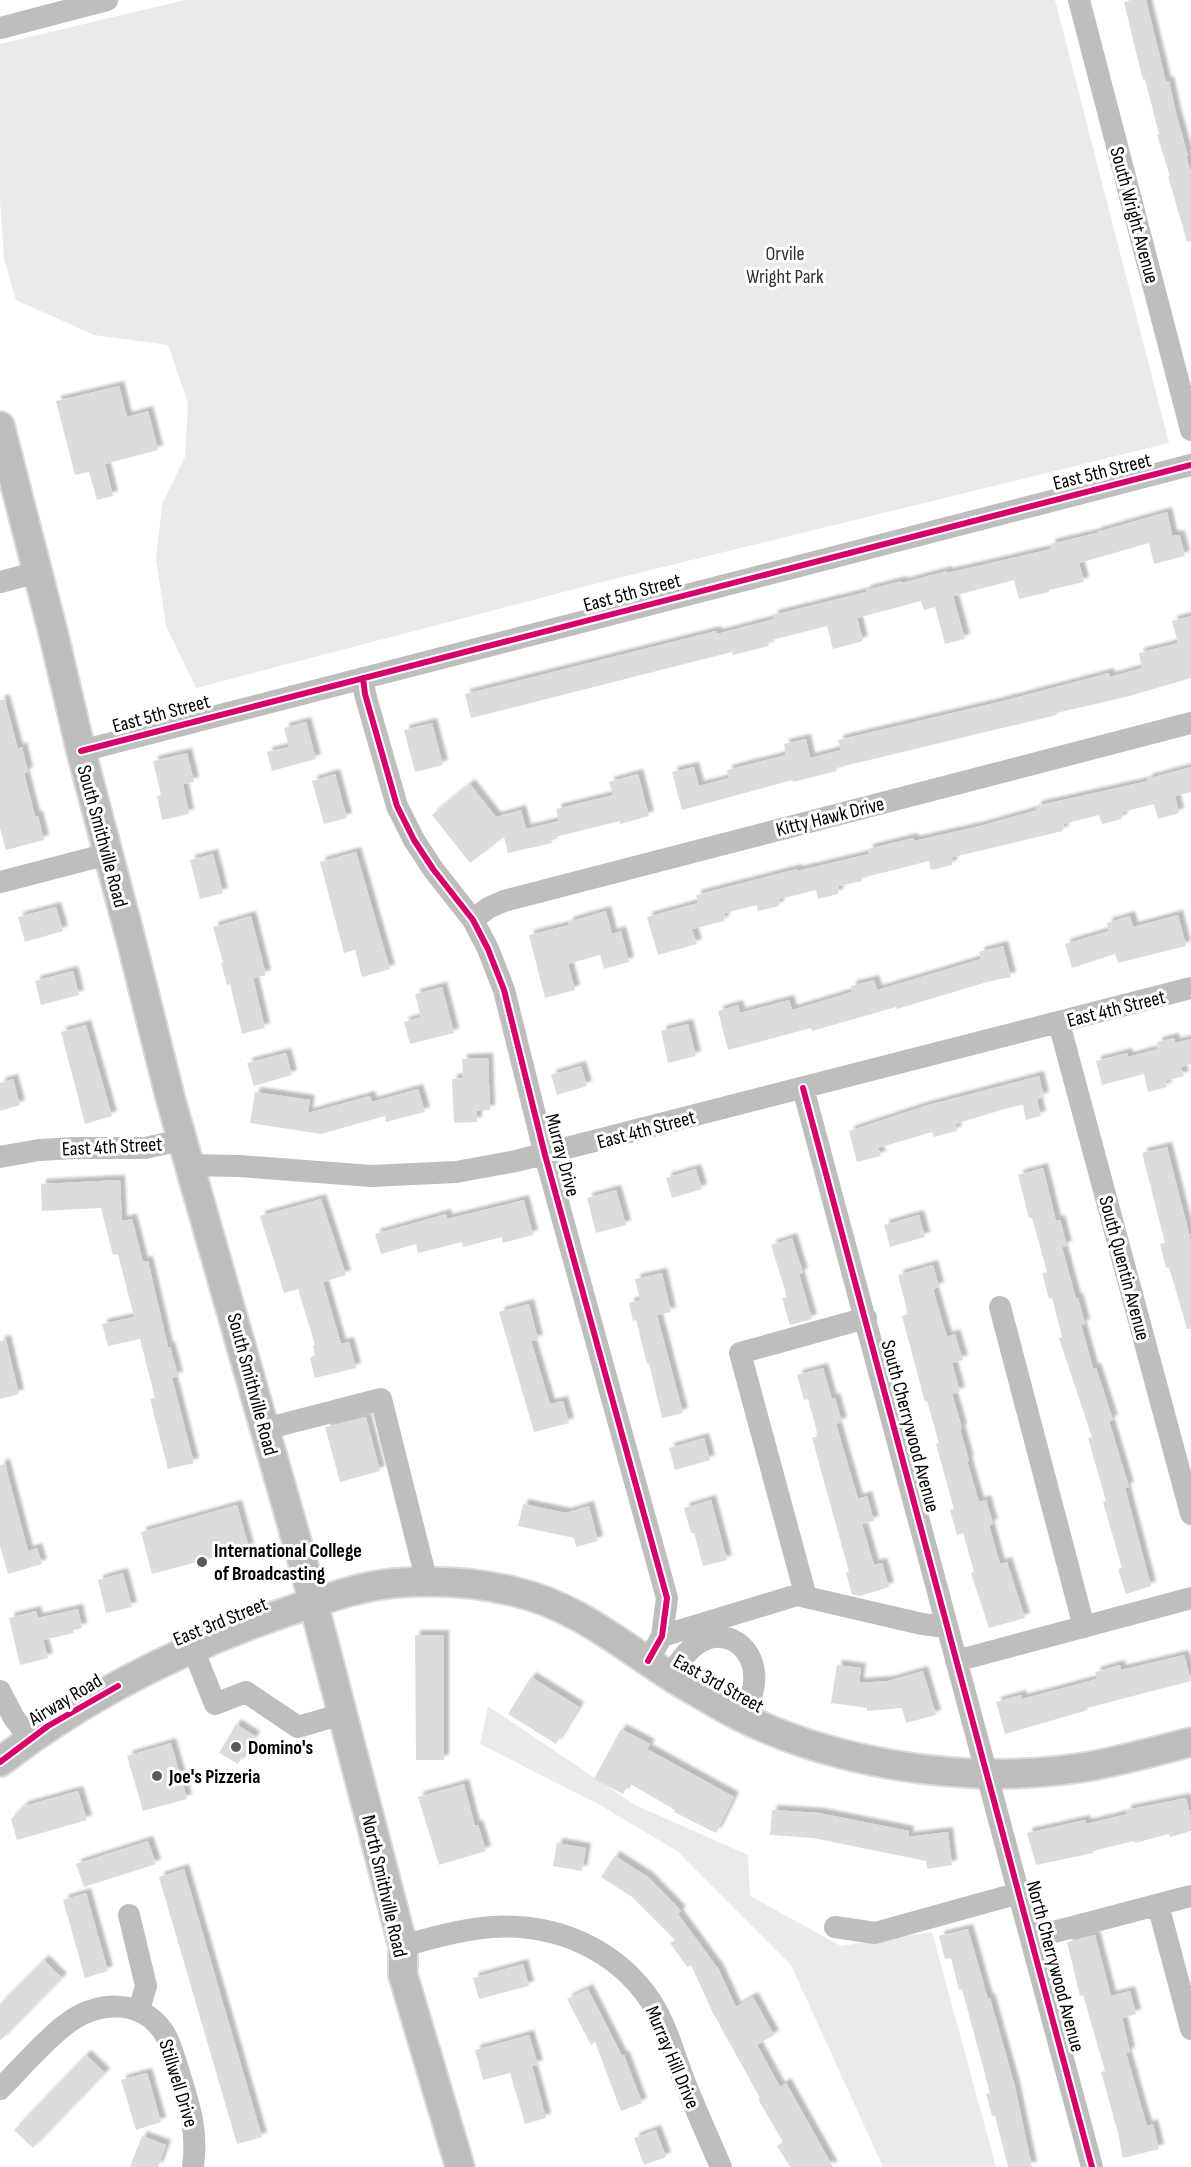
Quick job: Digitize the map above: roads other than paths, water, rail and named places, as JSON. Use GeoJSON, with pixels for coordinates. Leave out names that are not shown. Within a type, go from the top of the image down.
{"type":"FeatureCollection","features":[{"type":"Feature","properties":{"kind":"main road","name":"South Smithville Road"},"geometry":{"type":"LineString","coordinates":[[0,426],[81,751],[186,1153],[234,1316],[313,1603]]}},
{"type":"Feature","properties":{"kind":"main road","name":"East 3rd Street"},"geometry":{"type":"LineString","coordinates":[[118,1686],[193,1649],[268,1618],[361,1589],[393,1583],[477,1584],[518,1592],[546,1601],[590,1622],[658,1668],[743,1718],[831,1750],[887,1763],[935,1771],[1045,1772],[1085,1767],[1191,1742]]}},
{"type":"Feature","properties":{"kind":"main road","name":"North Smithville Road"},"geometry":{"type":"LineString","coordinates":[[313,1603],[403,1946],[403,1976],[460,2167]]}},
{"type":"Feature","properties":{"kind":"main road","name":"Airway Road"},"geometry":{"type":"LineString","coordinates":[[0,1762],[48,1726],[118,1686]]}},
{"type":"Feature","properties":{"kind":"street"},"geometry":{"type":"LineString","coordinates":[[0,28],[107,0]]}},
{"type":"Feature","properties":{"kind":"street","name":"South Wright Avenue"},"geometry":{"type":"LineString","coordinates":[[1079,0],[1183,368],[1191,430]]}},
{"type":"Feature","properties":{"kind":"street","name":"East 5th Street"},"geometry":{"type":"LineString","coordinates":[[81,751],[1191,465]]}},
{"type":"Feature","properties":{"kind":"street"},"geometry":{"type":"LineString","coordinates":[[0,582],[38,572]]}},
{"type":"Feature","properties":{"kind":"street","name":"Murray Drive"},"geometry":{"type":"LineString","coordinates":[[363,678],[365,694],[398,806],[414,840],[433,869],[473,920],[488,949],[504,990],[546,1155],[667,1598],[658,1668]]}},
{"type":"Feature","properties":{"kind":"street","name":"Kitty Hawk Drive"},"geometry":{"type":"LineString","coordinates":[[473,920],[488,908],[504,901],[1191,723]]}},
{"type":"Feature","properties":{"kind":"street"},"geometry":{"type":"LineString","coordinates":[[0,882],[108,854]]}},
{"type":"Feature","properties":{"kind":"street","name":"East 4th Street"},"geometry":{"type":"LineString","coordinates":[[0,1157],[39,1150],[145,1148],[186,1153],[239,1166],[371,1176],[456,1172],[546,1155],[1191,988]]}},
{"type":"Feature","properties":{"kind":"street","name":"South Quentin Avenue"},"geometry":{"type":"LineString","coordinates":[[1059,1023],[1191,1514]]}},
{"type":"Feature","properties":{"kind":"street","name":"South Cherrywood Avenue"},"geometry":{"type":"LineString","coordinates":[[804,1088],[956,1661],[988,1773]]}},
{"type":"Feature","properties":{"kind":"street"},"geometry":{"type":"LineString","coordinates":[[1000,1307],[1084,1627]]}},
{"type":"Feature","properties":{"kind":"street"},"geometry":{"type":"LineString","coordinates":[[806,1598],[740,1353],[866,1318]]}},
{"type":"Feature","properties":{"kind":"street"},"geometry":{"type":"LineString","coordinates":[[265,1429],[381,1399],[427,1582]]}},
{"type":"Feature","properties":{"kind":"street"},"geometry":{"type":"LineString","coordinates":[[662,1636],[797,1595],[922,1624],[947,1627]]}},
{"type":"Feature","properties":{"kind":"street"},"geometry":{"type":"LineString","coordinates":[[956,1661],[1191,1598]]}},
{"type":"Feature","properties":{"kind":"street"},"geometry":{"type":"LineString","coordinates":[[658,1668],[709,1637],[722,1636],[734,1639],[744,1646],[752,1659],[755,1674],[753,1691],[743,1718]]}},
{"type":"Feature","properties":{"kind":"street"},"geometry":{"type":"LineString","coordinates":[[193,1649],[215,1704],[246,1692],[298,1727],[342,1714]]}},
{"type":"Feature","properties":{"kind":"street"},"geometry":{"type":"LineString","coordinates":[[0,1691],[14,1718],[30,1739]]}},
{"type":"Feature","properties":{"kind":"street","name":"North Cherrywood Avenue"},"geometry":{"type":"LineString","coordinates":[[988,1773],[1092,2167]]}},
{"type":"Feature","properties":{"kind":"street"},"geometry":{"type":"LineString","coordinates":[[835,1927],[875,1933],[1019,1893]]}},
{"type":"Feature","properties":{"kind":"street"},"geometry":{"type":"LineString","coordinates":[[1031,1938],[1191,1896]]}},
{"type":"Feature","properties":{"kind":"street"},"geometry":{"type":"LineString","coordinates":[[1158,1905],[1191,2030]]}},
{"type":"Feature","properties":{"kind":"street"},"geometry":{"type":"LineString","coordinates":[[0,2089],[64,2025],[98,2009],[116,2006],[139,2010],[146,1986],[129,1915]]}},
{"type":"Feature","properties":{"kind":"street","name":"Murray Hill Drive"},"geometry":{"type":"LineString","coordinates":[[403,1946],[489,1927],[516,1926],[548,1930],[569,1936],[594,1948],[616,1963],[636,1982],[661,2021],[695,2110],[722,2167]]}},
{"type":"Feature","properties":{"kind":"street","name":"Stillwell Drive"},"geometry":{"type":"LineString","coordinates":[[139,2010],[153,2019],[164,2032],[174,2058],[194,2123],[196,2140],[193,2167]]}},
{"type":"Feature","properties":{"kind":"place","name":"International College of Broadcasting"},"geometry":{"type":"Point","coordinates":[202,1562]}},
{"type":"Feature","properties":{"kind":"place","name":"Domino's"},"geometry":{"type":"Point","coordinates":[236,1747]}},
{"type":"Feature","properties":{"kind":"place","name":"Joe's Pizzeria"},"geometry":{"type":"Point","coordinates":[157,1776]}},
{"type":"Feature","properties":{"kind":"park label","name":"Orvile Wright Park"},"geometry":{"type":"Point","coordinates":[785,264]}}]}
